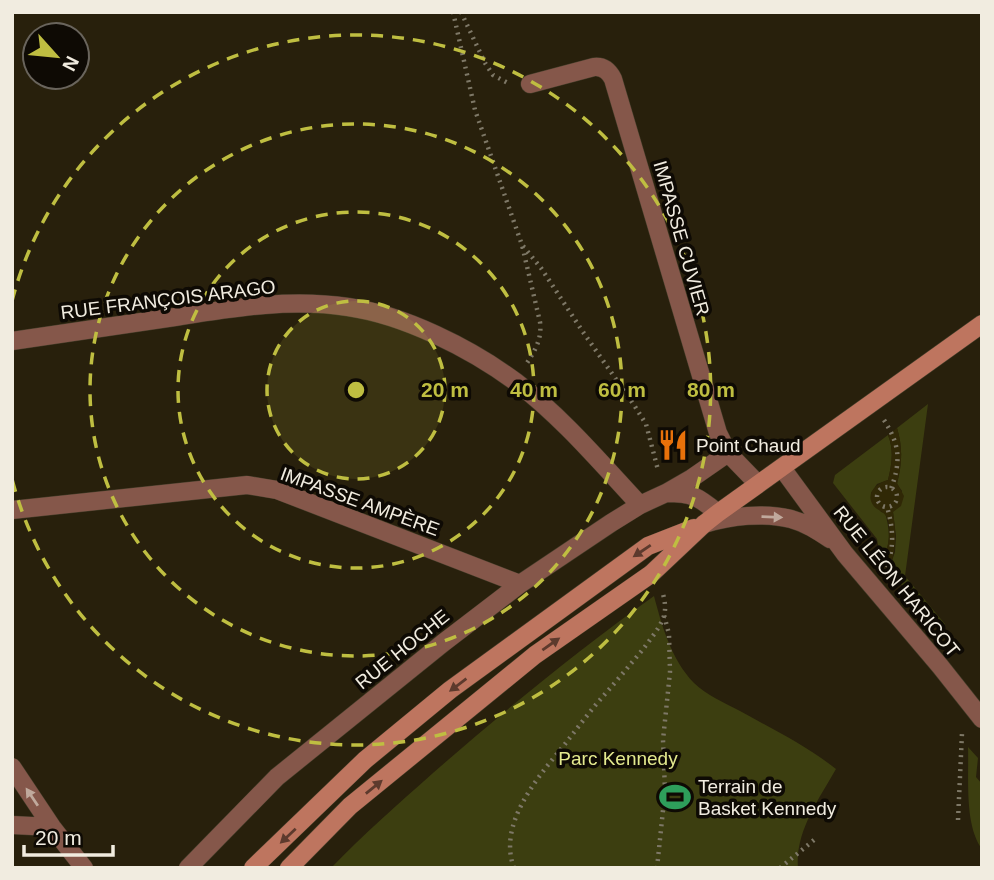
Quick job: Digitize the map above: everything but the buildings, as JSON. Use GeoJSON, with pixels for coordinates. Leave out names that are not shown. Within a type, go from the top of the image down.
{"type":"FeatureCollection","features":[{"type":"Feature","properties":{"kind":"main road"},"geometry":{"type":"LineString","coordinates":[[289,868],[350,806],[535,655],[651,574],[711,518],[982,324]]}},
{"type":"Feature","properties":{"kind":"main road"},"geometry":{"type":"LineString","coordinates":[[253,868],[365,760],[450,690],[648,546],[711,518]]}},
{"type":"Feature","properties":{"kind":"street","name":"IMPASSE CUVIER"},"geometry":{"type":"LineString","coordinates":[[530,84],[598,67],[607,70],[614,79],[718,433],[728,453],[758,484]]}},
{"type":"Feature","properties":{"kind":"street","name":"RUE FRANÇOIS ARAGO"},"geometry":{"type":"LineString","coordinates":[[12,341],[253,305],[312,304],[348,307],[391,316],[479,358],[515,381],[548,408],[640,505]]}},
{"type":"Feature","properties":{"kind":"street","name":"RUE HOCHE"},"geometry":{"type":"LineString","coordinates":[[188,868],[277,777],[443,643],[520,584],[640,505],[666,493],[728,453]]}},
{"type":"Feature","properties":{"kind":"street","name":"RUE LÉON HARICOT"},"geometry":{"type":"LineString","coordinates":[[782,468],[845,554],[982,719]]}},
{"type":"Feature","properties":{"kind":"street","name":"IMPASSE AMPÈRE"},"geometry":{"type":"LineString","coordinates":[[12,510],[247,485],[277,490],[520,584]]}},
{"type":"Feature","properties":{"kind":"street"},"geometry":{"type":"LineString","coordinates":[[666,493],[694,495],[711,518],[791,519],[816,529],[845,554]]}},
{"type":"Feature","properties":{"kind":"street"},"geometry":{"type":"LineString","coordinates":[[12,767],[52,827],[84,868]]}},
{"type":"Feature","properties":{"kind":"street"},"geometry":{"type":"LineString","coordinates":[[12,825],[52,827]]}},
{"type":"Feature","properties":{"kind":"path"},"geometry":{"type":"LineString","coordinates":[[453,12],[475,110],[522,246],[541,331],[538,346],[515,381]]}},
{"type":"Feature","properties":{"kind":"path"},"geometry":{"type":"LineString","coordinates":[[461,12],[494,75],[511,84],[530,84]]}},
{"type":"Feature","properties":{"kind":"path"},"geometry":{"type":"LineString","coordinates":[[522,246],[541,268],[646,424],[666,493]]}},
{"type":"Feature","properties":{"kind":"path"},"geometry":{"type":"LineString","coordinates":[[871,403],[895,440],[898,459],[891,489]]}},
{"type":"Feature","properties":{"kind":"path"},"geometry":{"type":"LineString","coordinates":[[883,488],[891,489],[896,494],[896,501],[887,507],[879,504],[877,495],[883,488]]}},
{"type":"Feature","properties":{"kind":"path"},"geometry":{"type":"LineString","coordinates":[[873,587],[891,555],[892,528],[887,507]]}},
{"type":"Feature","properties":{"kind":"path"},"geometry":{"type":"LineString","coordinates":[[514,868],[510,857],[510,840],[515,820],[527,796],[597,703],[628,670],[653,636],[664,614],[663,591],[651,574]]}},
{"type":"Feature","properties":{"kind":"path"},"geometry":{"type":"LineString","coordinates":[[657,868],[665,791],[663,740],[670,672],[669,634],[664,614]]}},
{"type":"Feature","properties":{"kind":"path"},"geometry":{"type":"LineString","coordinates":[[958,820],[966,700]]}},
{"type":"Feature","properties":{"kind":"path"},"geometry":{"type":"LineString","coordinates":[[780,868],[814,840]]}},
{"type":"Feature","properties":{"kind":"green space"},"geometry":{"type":"Polygon","coordinates":[[[928,404],[905,576],[945,624],[940,627],[932,623],[889,569],[895,552],[893,512],[902,491],[897,484],[901,456],[897,428],[928,404]]]}},
{"type":"Feature","properties":{"kind":"green space"},"geometry":{"type":"Polygon","coordinates":[[[888,435],[892,457],[888,480],[877,484],[871,493],[881,512],[885,513],[888,525],[888,543],[882,561],[878,557],[877,539],[833,483],[835,475],[888,435]]]}},
{"type":"Feature","properties":{"kind":"green space","name":"Parc Kennedy"},"geometry":{"type":"Polygon","coordinates":[[[654,596],[673,653],[694,683],[710,695],[801,745],[836,769],[804,829],[798,868],[331,868],[394,808],[487,727],[569,660],[654,596]]]}},
{"type":"Feature","properties":{"kind":"green space"},"geometry":{"type":"Polygon","coordinates":[[[968,747],[978,758],[976,777],[982,784],[982,849],[976,839],[970,814],[968,747]]]}},
{"type":"Feature","properties":{"kind":"sand"},"geometry":{"type":"Polygon","coordinates":[[[897,428],[901,456],[897,483],[904,496],[901,506],[893,512],[895,541],[889,569],[882,561],[889,539],[888,521],[885,514],[873,505],[870,496],[876,486],[888,480],[892,457],[888,435],[897,428]]]}},
{"type":"Feature","properties":{"kind":"place","name":"Point Chaud"},"geometry":{"type":"Point","coordinates":[673,445]}},
{"type":"Feature","properties":{"kind":"place","name":"Terrain de Basket Kennedy"},"geometry":{"type":"Point","coordinates":[675,797]}}]}
